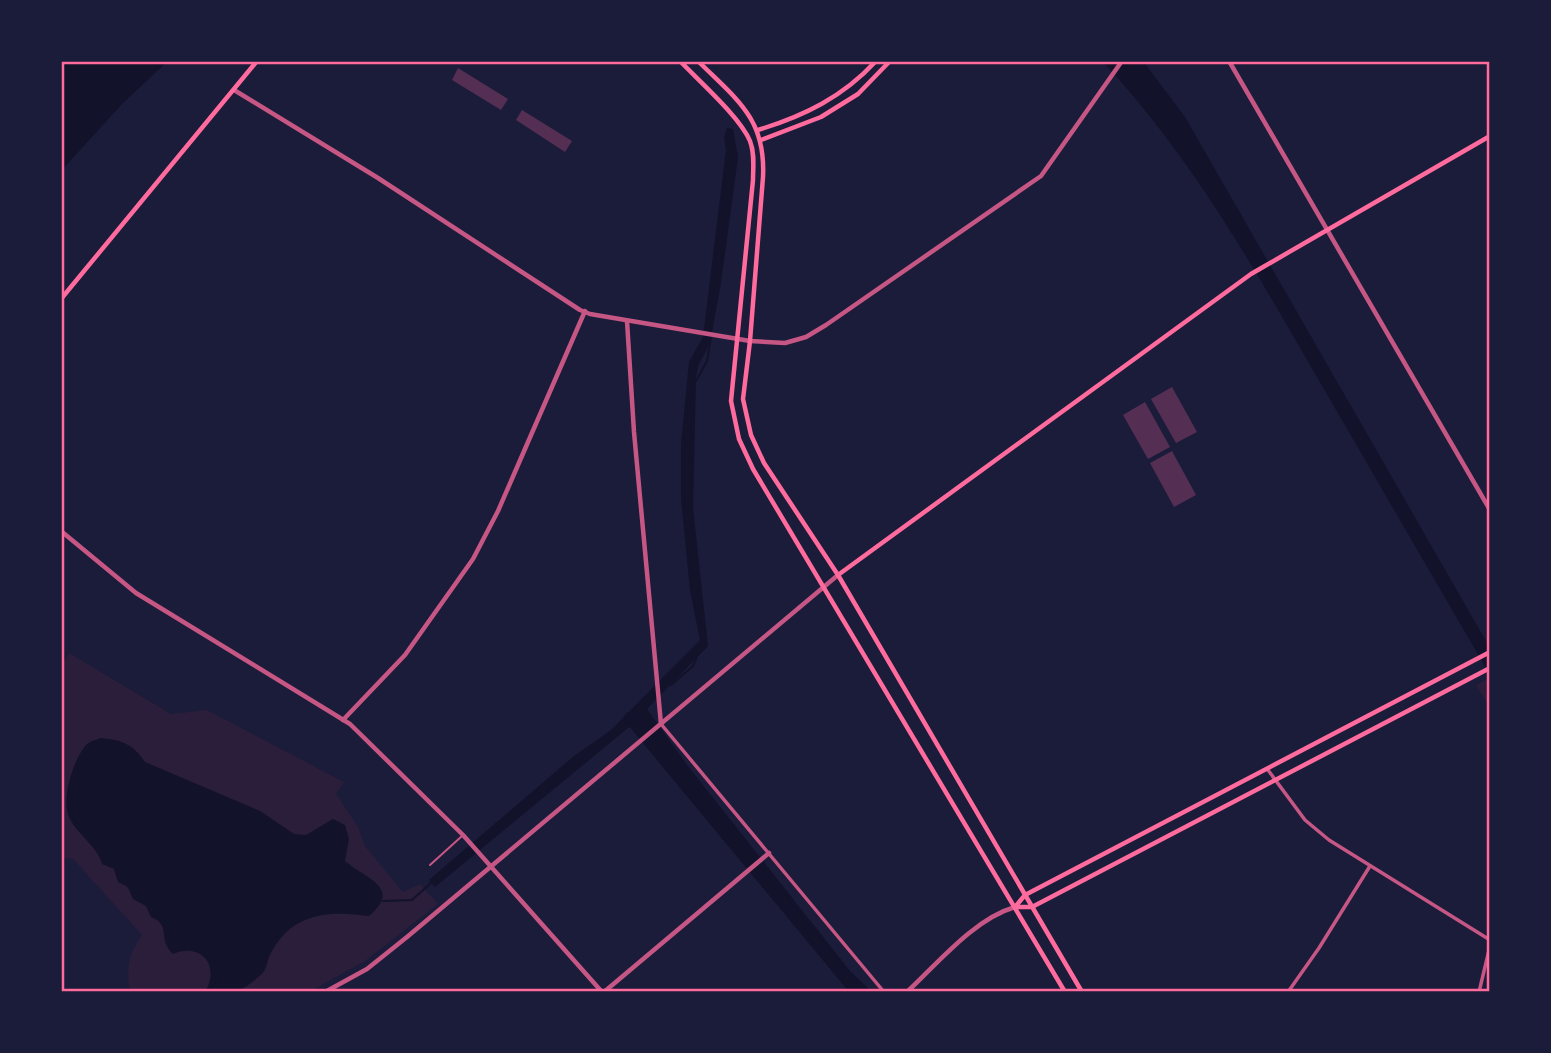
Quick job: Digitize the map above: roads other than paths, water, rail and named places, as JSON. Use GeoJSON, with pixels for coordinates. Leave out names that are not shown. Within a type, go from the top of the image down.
{"type":"FeatureCollection","features":[{"type":"Feature","properties":{"kind":"main road"},"geometry":{"type":"LineString","coordinates":[[61,299],[257,61]]}},
{"type":"Feature","properties":{"kind":"main road"},"geometry":{"type":"LineString","coordinates":[[680,61],[741,126],[749,140],[754,161],[739,340],[731,401],[739,439],[753,469],[1065,992]]}},
{"type":"Feature","properties":{"kind":"main road"},"geometry":{"type":"LineString","coordinates":[[698,61],[746,109],[761,140],[764,162],[743,399],[751,435],[764,463],[838,575],[1082,992]]}},
{"type":"Feature","properties":{"kind":"main road"},"geometry":{"type":"LineString","coordinates":[[758,130],[817,108],[851,86],[876,61]]}},
{"type":"Feature","properties":{"kind":"main road"},"geometry":{"type":"LineString","coordinates":[[761,140],[821,117],[858,94],[890,61]]}},
{"type":"Feature","properties":{"kind":"main road"},"geometry":{"type":"LineString","coordinates":[[838,575],[1270,262],[1490,136]]}},
{"type":"Feature","properties":{"kind":"main road"},"geometry":{"type":"LineString","coordinates":[[1015,907],[1025,895],[1490,652]]}},
{"type":"Feature","properties":{"kind":"main road"},"geometry":{"type":"LineString","coordinates":[[1015,907],[1032,907],[1490,668]]}},
{"type":"Feature","properties":{"kind":"street"},"geometry":{"type":"LineString","coordinates":[[234,90],[378,178],[585,312],[739,340],[785,343],[806,337],[1041,176],[1050,167],[1122,61]]}},
{"type":"Feature","properties":{"kind":"street"},"geometry":{"type":"LineString","coordinates":[[1229,61],[1490,510]]}},
{"type":"Feature","properties":{"kind":"street"},"geometry":{"type":"LineString","coordinates":[[343,720],[405,655],[473,559],[498,511],[585,312]]}},
{"type":"Feature","properties":{"kind":"street"},"geometry":{"type":"LineString","coordinates":[[627,321],[660,725],[884,992]]}},
{"type":"Feature","properties":{"kind":"street"},"geometry":{"type":"LineString","coordinates":[[61,531],[136,593],[350,724],[463,835],[603,992],[769,853]]}},
{"type":"Feature","properties":{"kind":"street"},"geometry":{"type":"LineString","coordinates":[[326,992],[367,969],[838,575]]}},
{"type":"Feature","properties":{"kind":"street"},"geometry":{"type":"LineString","coordinates":[[1268,770],[1305,820],[1329,840],[1490,940]]}},
{"type":"Feature","properties":{"kind":"street"},"geometry":{"type":"LineString","coordinates":[[1288,992],[1370,866]]}},
{"type":"Feature","properties":{"kind":"street"},"geometry":{"type":"LineString","coordinates":[[907,992],[955,946],[997,912],[1015,907]]}},
{"type":"Feature","properties":{"kind":"street"},"geometry":{"type":"LineString","coordinates":[[1479,992],[1490,946]]}},
{"type":"Feature","properties":{"kind":"lane"},"geometry":{"type":"LineString","coordinates":[[430,865],[463,835]]}},
{"type":"Feature","properties":{"kind":"waterway"},"geometry":{"type":"LineString","coordinates":[[696,381],[707,361],[711,337]]}},
{"type":"Feature","properties":{"kind":"waterway"},"geometry":{"type":"LineString","coordinates":[[671,685],[693,666],[696,659]]}},
{"type":"Feature","properties":{"kind":"waterway"},"geometry":{"type":"LineString","coordinates":[[630,718],[857,992]]}},
{"type":"Feature","properties":{"kind":"waterway"},"geometry":{"type":"LineString","coordinates":[[383,901],[412,900],[432,882]]}}]}
